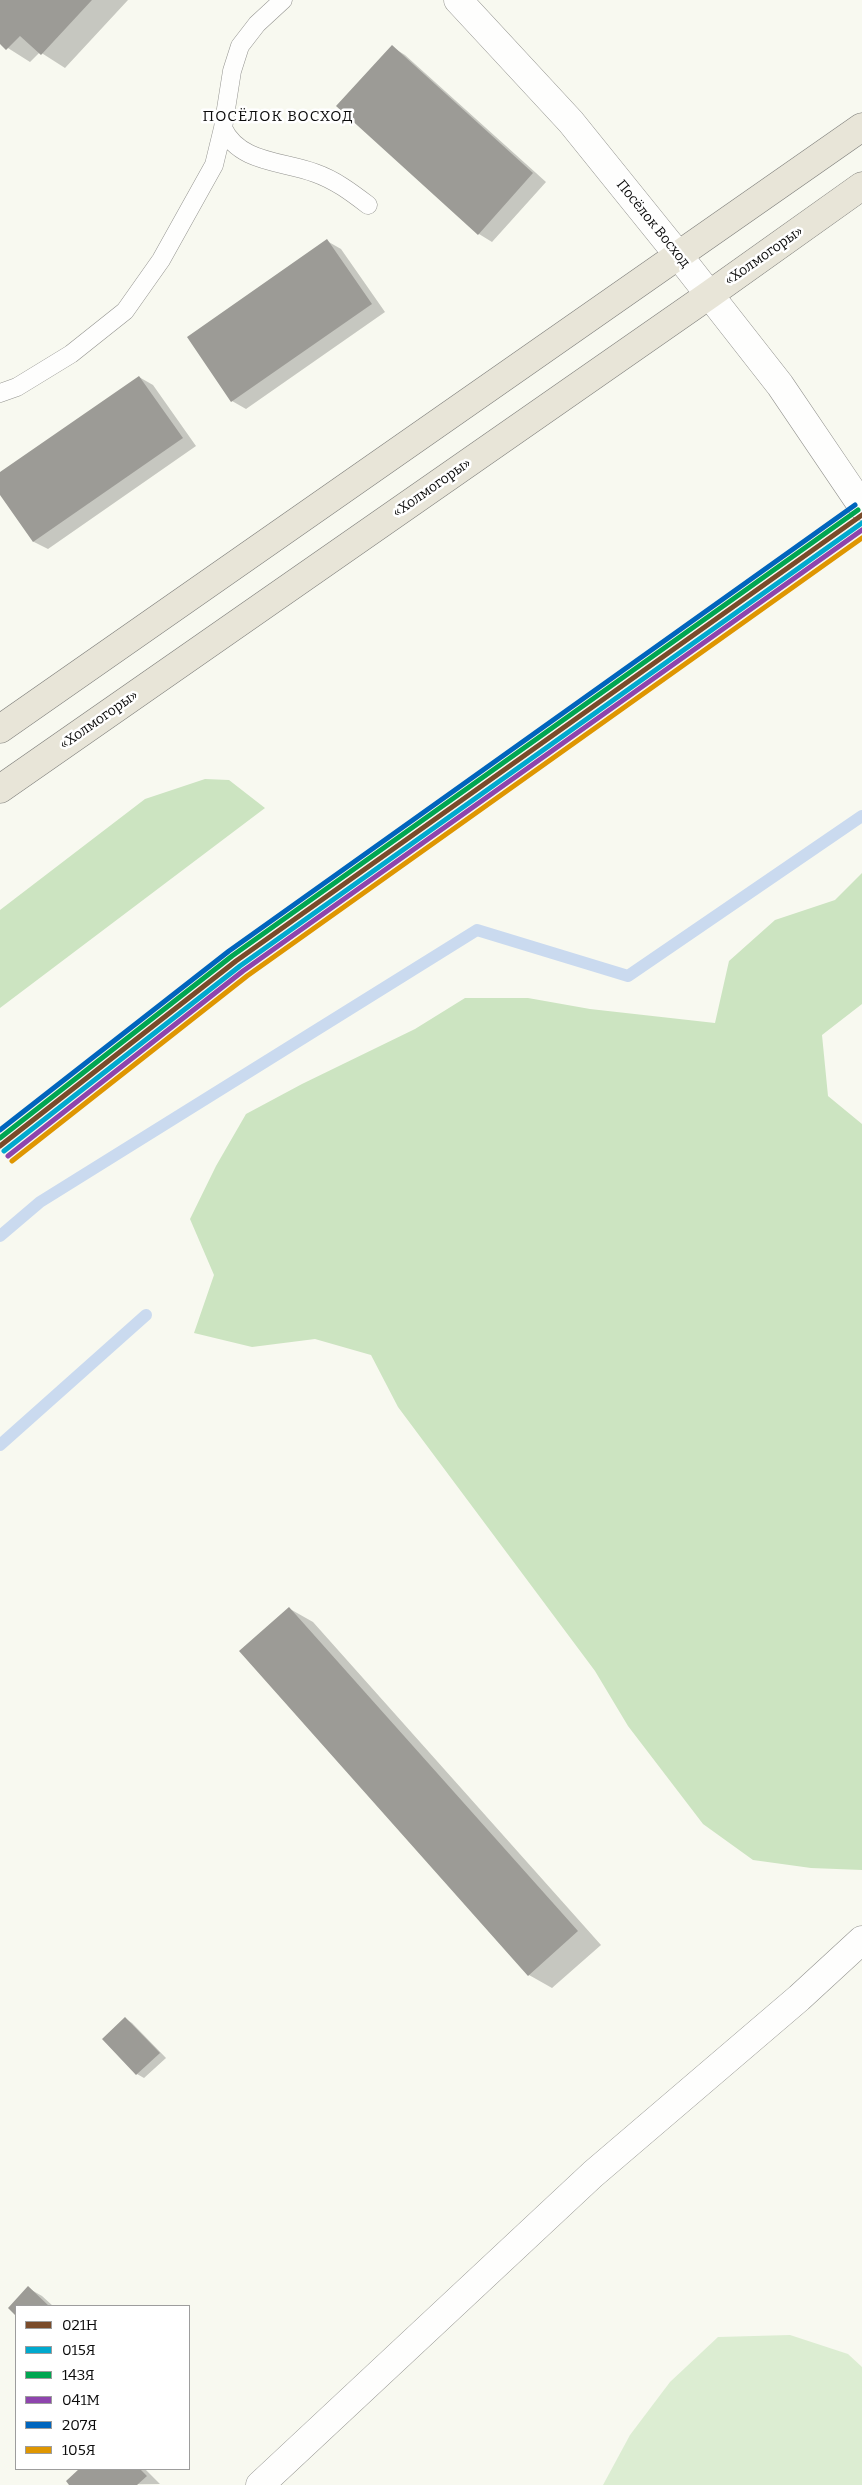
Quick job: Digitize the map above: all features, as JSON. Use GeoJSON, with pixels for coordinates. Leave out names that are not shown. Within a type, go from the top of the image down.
{"type":"FeatureCollection","features":[{"type":"Feature","properties":{"kind":"highway"},"geometry":{"type":"LineString","coordinates":[[0,729],[862,127]]}},
{"type":"Feature","properties":{"kind":"highway","name":"«Холмогоры»"},"geometry":{"type":"LineString","coordinates":[[0,789],[709,295],[862,186]]}},
{"type":"Feature","properties":{"kind":"street","name":"Посёлок Восход"},"geometry":{"type":"LineString","coordinates":[[458,0],[571,122],[679,256],[780,385],[862,506]]}},
{"type":"Feature","properties":{"kind":"street"},"geometry":{"type":"LineString","coordinates":[[260,2485],[593,2174],[799,1998],[862,1940]]}},
{"type":"Feature","properties":{"kind":"lane"},"geometry":{"type":"LineString","coordinates":[[0,393],[17,387],[71,354],[124,311],[161,260],[214,165],[224,128],[232,71],[240,46],[257,24],[283,0]]}},
{"type":"Feature","properties":{"kind":"lane"},"geometry":{"type":"LineString","coordinates":[[224,128],[235,146],[251,156],[315,173],[338,183],[368,204]]}},
{"type":"Feature","properties":{"kind":"green space"},"geometry":{"type":"Polygon","coordinates":[[[205,779],[229,780],[265,808],[0,1008],[0,910],[145,799],[205,779]]]}},
{"type":"Feature","properties":{"kind":"green space"},"geometry":{"type":"Polygon","coordinates":[[[862,873],[862,1004],[822,1035],[828,1096],[862,1124],[862,1870],[811,1868],[753,1860],[703,1824],[628,1726],[595,1671],[398,1407],[371,1355],[315,1339],[252,1347],[194,1333],[214,1275],[190,1219],[216,1166],[246,1114],[302,1084],[415,1029],[465,998],[528,998],[590,1009],[715,1023],[729,961],[775,920],[835,900],[862,873]]]}},
{"type":"Feature","properties":{"kind":"green space"},"geometry":{"type":"Polygon","coordinates":[[[790,2335],[848,2354],[862,2367],[862,2485],[603,2485],[630,2435],[670,2382],[718,2337],[790,2335]]]}},
{"type":"Feature","properties":{"kind":"building"},"geometry":{"type":"Polygon","coordinates":[[[0,0],[92,0],[41,55],[20,36],[6,50],[0,44],[0,0]]]}},
{"type":"Feature","properties":{"kind":"building"},"geometry":{"type":"Polygon","coordinates":[[[392,45],[533,173],[478,235],[336,106],[392,45]]]}},
{"type":"Feature","properties":{"kind":"building"},"geometry":{"type":"Polygon","coordinates":[[[327,239],[372,304],[231,402],[187,337],[327,239]]]}},
{"type":"Feature","properties":{"kind":"building"},"geometry":{"type":"Polygon","coordinates":[[[139,376],[183,438],[33,542],[0,495],[0,472],[139,376]]]}},
{"type":"Feature","properties":{"kind":"building"},"geometry":{"type":"Polygon","coordinates":[[[289,1607],[578,1931],[528,1976],[239,1651],[289,1607]]]}},
{"type":"Feature","properties":{"kind":"building"},"geometry":{"type":"Polygon","coordinates":[[[125,2017],[160,2053],[136,2075],[102,2039],[125,2017]]]}},
{"type":"Feature","properties":{"kind":"building"},"geometry":{"type":"Polygon","coordinates":[[[28,2286],[48,2305],[15,2305],[15,2315],[8,2308],[28,2286]]]}},
{"type":"Feature","properties":{"kind":"building"},"geometry":{"type":"Polygon","coordinates":[[[78,2470],[141,2470],[147,2476],[137,2485],[69,2485],[66,2481],[78,2470]]]}},
{"type":"Feature","properties":{"kind":"waterway"},"geometry":{"type":"LineString","coordinates":[[0,1236],[40,1202],[477,930],[628,976],[862,816]]}},
{"type":"Feature","properties":{"kind":"waterway"},"geometry":{"type":"LineString","coordinates":[[0,1445],[146,1315]]}},
{"type":"Feature","properties":{"kind":"transit line","name":"207Я"},"geometry":{"type":"LineString","coordinates":[[0,1130],[229,951],[855,505]]}},
{"type":"Feature","properties":{"kind":"transit line","name":"143Я"},"geometry":{"type":"LineString","coordinates":[[0,1138],[232,956],[858,510]]}},
{"type":"Feature","properties":{"kind":"transit line","name":"021Н"},"geometry":{"type":"LineString","coordinates":[[0,1146],[236,961],[862,515]]}},
{"type":"Feature","properties":{"kind":"transit line","name":"015Я"},"geometry":{"type":"LineString","coordinates":[[4,1151],[240,966],[862,523]]}},
{"type":"Feature","properties":{"kind":"transit line","name":"041М"},"geometry":{"type":"LineString","coordinates":[[8,1156],[243,971],[862,530]]}},
{"type":"Feature","properties":{"kind":"transit line","name":"105Я"},"geometry":{"type":"LineString","coordinates":[[12,1161],[247,976],[862,538]]}},
{"type":"Feature","properties":{"kind":"district","name":"ПОСЁЛОК ВОСХОД"},"geometry":{"type":"Point","coordinates":[278,117]}}]}
